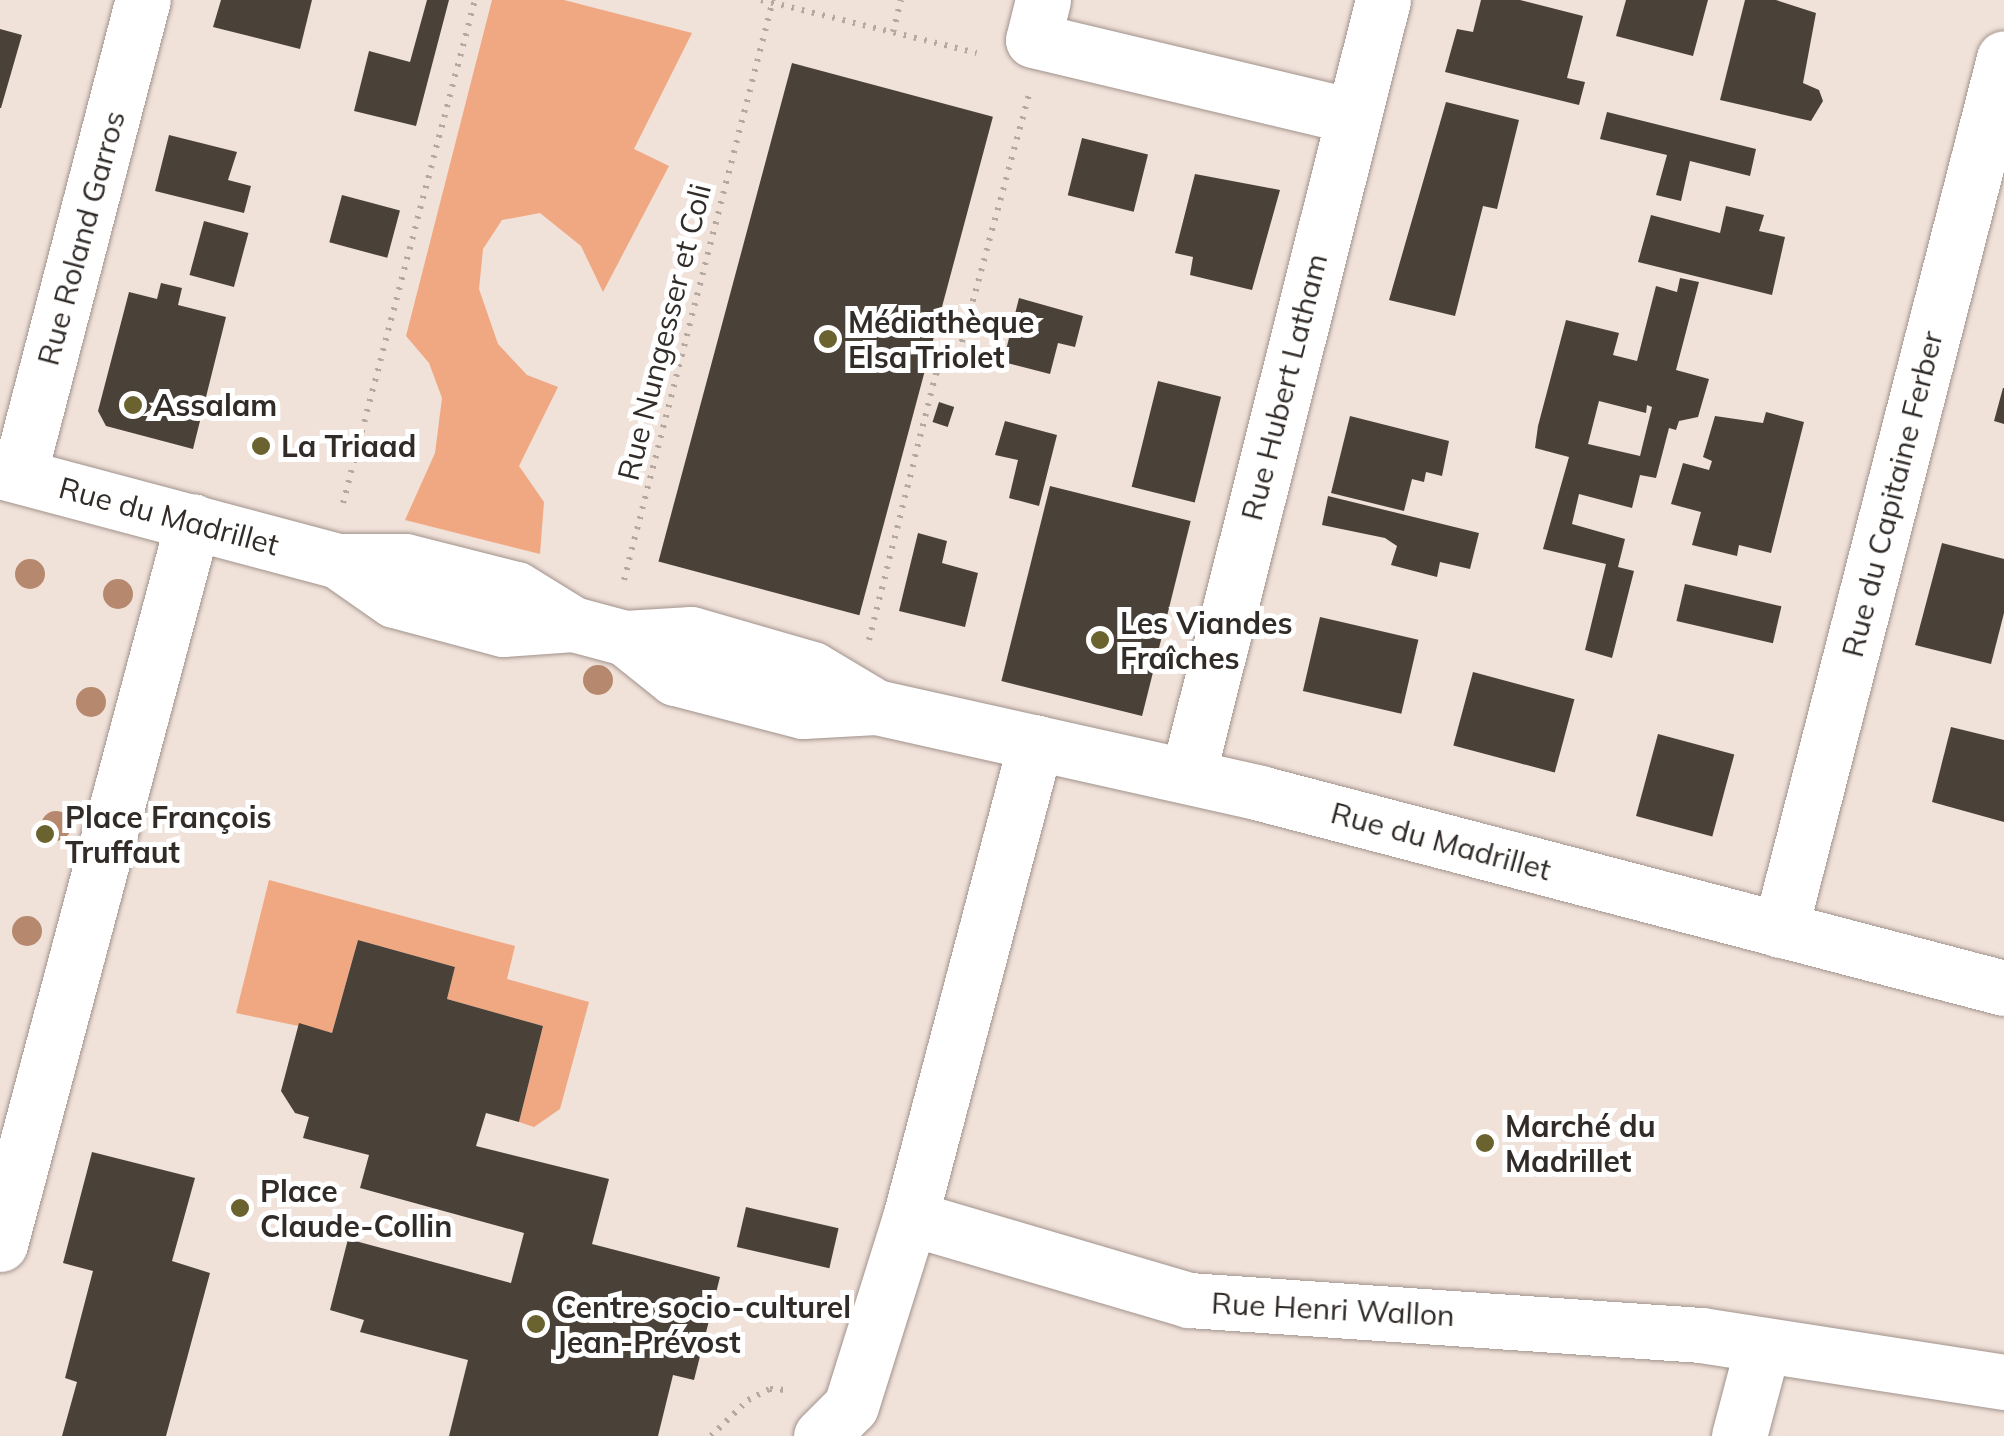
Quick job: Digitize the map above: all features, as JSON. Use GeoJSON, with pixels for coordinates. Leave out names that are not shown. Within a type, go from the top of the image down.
{"type":"FeatureCollection","features":[{"type":"Feature","properties":{"kind":"street","name":"Rue Roland Garros"},"geometry":{"type":"LineString","coordinates":[[9,473],[143,0]]}},
{"type":"Feature","properties":{"kind":"street","name":"Rue Hubert Latham"},"geometry":{"type":"LineString","coordinates":[[1188,775],[1382,0]]}},
{"type":"Feature","properties":{"kind":"street"},"geometry":{"type":"LineString","coordinates":[[1037,36],[1352,116]]}},
{"type":"Feature","properties":{"kind":"street","name":"Rue du Capitaine Ferber"},"geometry":{"type":"LineString","coordinates":[[1780,930],[2004,58]]}},
{"type":"Feature","properties":{"kind":"street","name":"Rue du Madrillet"},"geometry":{"type":"LineString","coordinates":[[9,473],[338,561],[394,600],[484,624],[603,632],[675,678],[803,711],[870,681],[1036,742],[1188,775],[2004,988]]}},
{"type":"Feature","properties":{"kind":"street"},"geometry":{"type":"LineString","coordinates":[[0,1244],[194,521]]}},
{"type":"Feature","properties":{"kind":"street"},"geometry":{"type":"LineString","coordinates":[[821,1436],[851,1406],[910,1218],[1036,742]]}},
{"type":"Feature","properties":{"kind":"street","name":"Rue Henri Wallon"},"geometry":{"type":"LineString","coordinates":[[910,1218],[1189,1300],[1487,1318],[1762,1346],[2004,1382]]}},
{"type":"Feature","properties":{"kind":"street"},"geometry":{"type":"LineString","coordinates":[[1739,1436],[1762,1346]]}},
{"type":"Feature","properties":{"kind":"path"},"geometry":{"type":"LineString","coordinates":[[342,504],[475,0]]}},
{"type":"Feature","properties":{"kind":"path"},"geometry":{"type":"LineString","coordinates":[[761,0],[894,32],[1037,36],[959,352],[936,373],[870,681]]}},
{"type":"Feature","properties":{"kind":"path"},"geometry":{"type":"LineString","coordinates":[[894,32],[901,0]]}},
{"type":"Feature","properties":{"kind":"path","name":"Rue Nungesser et Coli"},"geometry":{"type":"LineString","coordinates":[[603,632],[773,1]]}},
{"type":"Feature","properties":{"kind":"shaded area"},"geometry":{"type":"Polygon","coordinates":[[[492,0],[564,0],[692,33],[634,149],[669,166],[603,292],[581,246],[540,213],[502,220],[483,249],[479,289],[498,344],[527,375],[558,387],[519,466],[544,502],[540,554],[405,520],[435,453],[442,398],[429,363],[406,336],[492,0]]]}},
{"type":"Feature","properties":{"kind":"shaded area"},"geometry":{"type":"Polygon","coordinates":[[[269,880],[515,946],[507,979],[589,1002],[560,1109],[534,1127],[519,1122],[543,1026],[447,999],[455,967],[358,940],[332,1033],[236,1013],[269,880]]]}},
{"type":"Feature","properties":{"kind":"building"},"geometry":{"type":"Polygon","coordinates":[[[221,0],[312,0],[300,49],[213,27],[221,0]]]}},
{"type":"Feature","properties":{"kind":"building"},"geometry":{"type":"Polygon","coordinates":[[[427,0],[449,0],[416,126],[354,111],[369,51],[410,62],[427,0]]]}},
{"type":"Feature","properties":{"kind":"building"},"geometry":{"type":"Polygon","coordinates":[[[1481,0],[1520,0],[1583,16],[1567,78],[1585,82],[1579,105],[1445,72],[1457,29],[1473,32],[1481,0]]]}},
{"type":"Feature","properties":{"kind":"building"},"geometry":{"type":"Polygon","coordinates":[[[1626,0],[1708,0],[1693,56],[1616,36],[1626,0]]]}},
{"type":"Feature","properties":{"kind":"building"},"geometry":{"type":"Polygon","coordinates":[[[1745,0],[1776,0],[1816,13],[1803,83],[1819,90],[1823,101],[1811,121],[1720,100],[1745,0]]]}},
{"type":"Feature","properties":{"kind":"building"},"geometry":{"type":"Polygon","coordinates":[[[0,29],[22,35],[1,108],[0,108],[0,29]]]}},
{"type":"Feature","properties":{"kind":"building","name":"Médiathèque Elsa Triolet"},"geometry":{"type":"Polygon","coordinates":[[[792,63],[993,117],[859,615],[658,561],[792,63]]]}},
{"type":"Feature","properties":{"kind":"building"},"geometry":{"type":"Polygon","coordinates":[[[1446,102],[1519,120],[1497,209],[1483,206],[1455,316],[1389,300],[1446,102]]]}},
{"type":"Feature","properties":{"kind":"building"},"geometry":{"type":"Polygon","coordinates":[[[1607,112],[1756,149],[1750,176],[1690,161],[1681,201],[1656,195],[1667,155],[1600,139],[1607,112]]]}},
{"type":"Feature","properties":{"kind":"building"},"geometry":{"type":"Polygon","coordinates":[[[169,135],[237,152],[228,180],[251,186],[244,213],[155,191],[169,135]]]}},
{"type":"Feature","properties":{"kind":"building"},"geometry":{"type":"Polygon","coordinates":[[[1082,138],[1148,154],[1134,212],[1068,195],[1082,138]]]}},
{"type":"Feature","properties":{"kind":"building"},"geometry":{"type":"Polygon","coordinates":[[[1195,174],[1280,190],[1252,290],[1190,275],[1193,257],[1175,253],[1195,174]]]}},
{"type":"Feature","properties":{"kind":"building"},"geometry":{"type":"Polygon","coordinates":[[[342,195],[400,211],[387,258],[329,242],[342,195]]]}},
{"type":"Feature","properties":{"kind":"building"},"geometry":{"type":"Polygon","coordinates":[[[1726,206],[1764,215],[1759,231],[1785,237],[1772,295],[1638,262],[1651,215],[1720,233],[1726,206]]]}},
{"type":"Feature","properties":{"kind":"building"},"geometry":{"type":"Polygon","coordinates":[[[204,221],[248,233],[234,287],[190,275],[204,221]]]}},
{"type":"Feature","properties":{"kind":"building"},"geometry":{"type":"Polygon","coordinates":[[[1680,278],[1699,282],[1676,370],[1709,379],[1698,417],[1679,421],[1676,430],[1669,428],[1656,478],[1640,475],[1632,508],[1579,494],[1572,524],[1625,539],[1618,567],[1634,571],[1612,658],[1585,650],[1606,564],[1543,549],[1569,457],[1535,448],[1538,426],[1566,320],[1619,333],[1613,355],[1637,361],[1656,286],[1677,292],[1680,278]],[[1599,401],[1588,444],[1640,456],[1652,407],[1647,405],[1646,413],[1599,401]]]}},
{"type":"Feature","properties":{"kind":"building"},"geometry":{"type":"Polygon","coordinates":[[[161,283],[182,288],[178,305],[226,317],[193,449],[106,426],[98,411],[129,292],[157,299],[161,283]]]}},
{"type":"Feature","properties":{"kind":"building"},"geometry":{"type":"Polygon","coordinates":[[[1019,298],[1083,316],[1075,347],[1058,343],[1050,374],[1003,362],[1019,298]]]}},
{"type":"Feature","properties":{"kind":"building"},"geometry":{"type":"Polygon","coordinates":[[[1158,381],[1221,397],[1195,502],[1132,487],[1158,381]]]}},
{"type":"Feature","properties":{"kind":"building"},"geometry":{"type":"Polygon","coordinates":[[[2004,388],[2004,424],[1994,421],[2004,388]]]}},
{"type":"Feature","properties":{"kind":"building"},"geometry":{"type":"Polygon","coordinates":[[[939,402],[954,407],[948,427],[933,422],[939,402]]]}},
{"type":"Feature","properties":{"kind":"building"},"geometry":{"type":"Polygon","coordinates":[[[1766,412],[1804,422],[1771,553],[1739,545],[1737,556],[1692,545],[1701,512],[1671,504],[1683,463],[1709,470],[1712,461],[1703,457],[1715,416],[1763,423],[1766,412]]]}},
{"type":"Feature","properties":{"kind":"building"},"geometry":{"type":"Polygon","coordinates":[[[1350,416],[1449,441],[1442,476],[1426,472],[1424,482],[1412,479],[1404,511],[1331,493],[1350,416]]]}},
{"type":"Feature","properties":{"kind":"building"},"geometry":{"type":"Polygon","coordinates":[[[1005,421],[1057,435],[1039,506],[1009,498],[1018,460],[995,455],[1005,421]]]}},
{"type":"Feature","properties":{"kind":"building"},"geometry":{"type":"Polygon","coordinates":[[[1050,486],[1191,521],[1142,716],[1001,681],[1050,486]]]}},
{"type":"Feature","properties":{"kind":"building"},"geometry":{"type":"Polygon","coordinates":[[[1328,496],[1479,533],[1470,569],[1440,562],[1437,577],[1391,565],[1397,546],[1385,538],[1322,525],[1328,496]]]}},
{"type":"Feature","properties":{"kind":"building"},"geometry":{"type":"Polygon","coordinates":[[[918,533],[947,541],[942,563],[978,573],[965,627],[899,611],[918,533]]]}},
{"type":"Feature","properties":{"kind":"building"},"geometry":{"type":"Polygon","coordinates":[[[1942,543],[2004,559],[2004,613],[1991,664],[1915,645],[1942,543]]]}},
{"type":"Feature","properties":{"kind":"building"},"geometry":{"type":"Polygon","coordinates":[[[1685,584],[1781,606],[1773,643],[1676,621],[1685,584]]]}},
{"type":"Feature","properties":{"kind":"building"},"geometry":{"type":"Polygon","coordinates":[[[1320,617],[1418,640],[1401,714],[1303,691],[1320,617]]]}},
{"type":"Feature","properties":{"kind":"building"},"geometry":{"type":"Polygon","coordinates":[[[1473,672],[1574,699],[1555,773],[1453,745],[1473,672]]]}},
{"type":"Feature","properties":{"kind":"building"},"geometry":{"type":"Polygon","coordinates":[[[1951,727],[2004,740],[2004,822],[1932,802],[1951,727]]]}},
{"type":"Feature","properties":{"kind":"building"},"geometry":{"type":"Polygon","coordinates":[[[1658,734],[1734,754],[1712,837],[1636,816],[1658,734]]]}},
{"type":"Feature","properties":{"kind":"building"},"geometry":{"type":"Polygon","coordinates":[[[358,940],[455,967],[447,999],[543,1026],[519,1122],[486,1113],[476,1146],[609,1179],[592,1244],[720,1277],[694,1380],[673,1375],[658,1436],[449,1436],[468,1360],[360,1332],[364,1320],[330,1310],[348,1239],[511,1283],[524,1233],[360,1188],[369,1155],[303,1138],[309,1117],[295,1113],[281,1091],[299,1023],[332,1033],[358,940]]]}},
{"type":"Feature","properties":{"kind":"building"},"geometry":{"type":"Polygon","coordinates":[[[92,1152],[195,1178],[172,1261],[210,1273],[166,1436],[62,1436],[77,1382],[65,1378],[93,1271],[63,1263],[92,1152]]]}},
{"type":"Feature","properties":{"kind":"building"},"geometry":{"type":"Polygon","coordinates":[[[746,1207],[839,1228],[829,1268],[737,1247],[746,1207]]]}},
{"type":"Feature","properties":{"kind":"place","name":"Médiathèque Elsa Triolet"},"geometry":{"type":"Point","coordinates":[828,339]}},
{"type":"Feature","properties":{"kind":"place","name":"Assalam"},"geometry":{"type":"Point","coordinates":[133,405]}},
{"type":"Feature","properties":{"kind":"place","name":"La Triaad"},"geometry":{"type":"Point","coordinates":[261,446]}},
{"type":"Feature","properties":{"kind":"place","name":"Les Viandes Fraîches"},"geometry":{"type":"Point","coordinates":[1100,640]}},
{"type":"Feature","properties":{"kind":"place","name":"Place François Truffaut"},"geometry":{"type":"Point","coordinates":[45,834]}},
{"type":"Feature","properties":{"kind":"place","name":"Marché du Madrillet"},"geometry":{"type":"Point","coordinates":[1485,1143]}},
{"type":"Feature","properties":{"kind":"place","name":"Place Claude-Collin"},"geometry":{"type":"Point","coordinates":[240,1208]}},
{"type":"Feature","properties":{"kind":"place","name":"Centre socio-culturel Jean-Prévost"},"geometry":{"type":"Point","coordinates":[536,1324]}}]}
